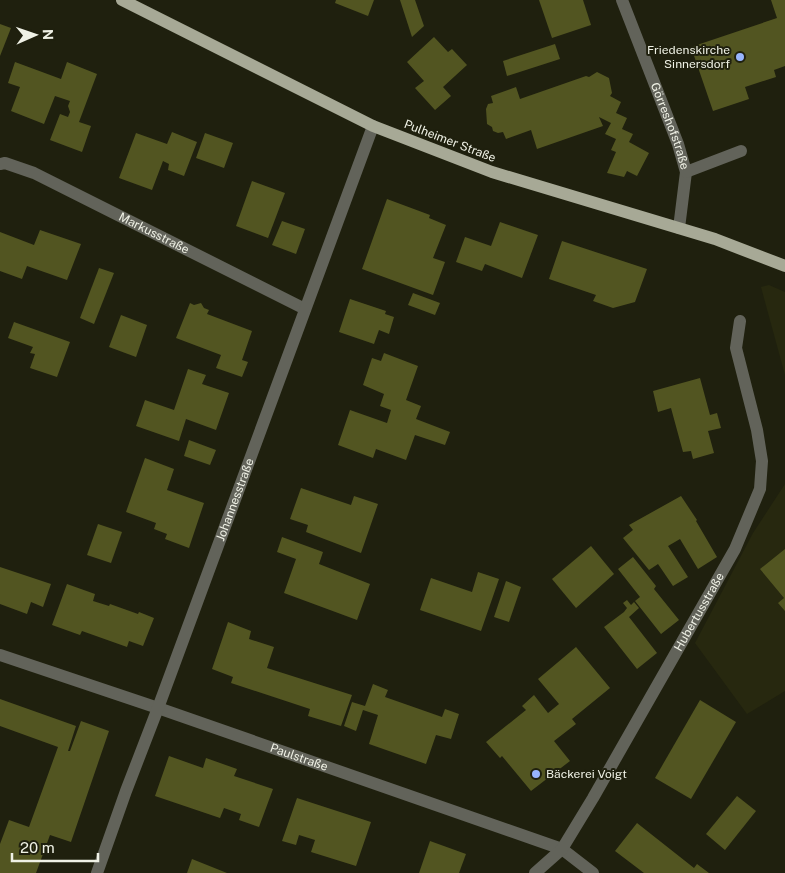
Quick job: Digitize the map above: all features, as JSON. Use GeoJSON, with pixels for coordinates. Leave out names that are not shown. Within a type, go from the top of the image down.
{"type":"FeatureCollection","features":[{"type":"Feature","properties":{"kind":"main road","name":"Pulheimer Straße"},"geometry":{"type":"LineString","coordinates":[[122,0],[373,126],[492,172],[680,228],[785,266]]}},
{"type":"Feature","properties":{"kind":"street","name":"Görreshofstraße"},"geometry":{"type":"LineString","coordinates":[[622,0],[678,144],[686,172],[680,228]]}},
{"type":"Feature","properties":{"kind":"street","name":"Johannesstraße"},"geometry":{"type":"LineString","coordinates":[[97,873],[373,126]]}},
{"type":"Feature","properties":{"kind":"street"},"geometry":{"type":"LineString","coordinates":[[686,172],[741,151]]}},
{"type":"Feature","properties":{"kind":"street","name":"Markusstraße"},"geometry":{"type":"LineString","coordinates":[[0,164],[6,163],[34,173],[306,309]]}},
{"type":"Feature","properties":{"kind":"street","name":"Hubertusstraße"},"geometry":{"type":"LineString","coordinates":[[534,873],[562,849],[663,677],[735,549],[760,489],[762,462],[757,430],[736,348],[740,321]]}},
{"type":"Feature","properties":{"kind":"street","name":"Paulstraße"},"geometry":{"type":"LineString","coordinates":[[0,655],[562,849],[593,873]]}},
{"type":"Feature","properties":{"kind":"shaded area"},"geometry":{"type":"Polygon","coordinates":[[[769,285],[785,292],[785,375],[761,287],[769,285]]]}},
{"type":"Feature","properties":{"kind":"shaded area"},"geometry":{"type":"Polygon","coordinates":[[[785,484],[785,691],[747,714],[695,643],[753,533],[785,484]]]}},
{"type":"Feature","properties":{"kind":"building"},"geometry":{"type":"Polygon","coordinates":[[[336,0],[374,0],[368,16],[335,3],[336,0]]]}},
{"type":"Feature","properties":{"kind":"building"},"geometry":{"type":"Polygon","coordinates":[[[400,0],[415,0],[424,26],[412,37],[400,0]]]}},
{"type":"Feature","properties":{"kind":"building"},"geometry":{"type":"Polygon","coordinates":[[[539,0],[583,0],[591,25],[552,38],[539,0]]]}},
{"type":"Feature","properties":{"kind":"building","name":"Friedenskirche Sinnersdorf"},"geometry":{"type":"Polygon","coordinates":[[[771,0],[785,0],[785,66],[774,70],[776,77],[745,87],[749,99],[713,111],[691,47],[777,18],[771,0]]]}},
{"type":"Feature","properties":{"kind":"building"},"geometry":{"type":"Polygon","coordinates":[[[0,24],[11,28],[0,56],[0,24]]]}},
{"type":"Feature","properties":{"kind":"building"},"geometry":{"type":"Polygon","coordinates":[[[434,37],[448,52],[452,49],[467,65],[443,87],[451,96],[435,110],[415,88],[424,81],[407,62],[434,37]]]}},
{"type":"Feature","properties":{"kind":"building"},"geometry":{"type":"Polygon","coordinates":[[[555,44],[560,59],[507,76],[503,61],[555,44]]]}},
{"type":"Feature","properties":{"kind":"building"},"geometry":{"type":"Polygon","coordinates":[[[15,62],[61,79],[67,62],[97,74],[79,122],[91,126],[82,152],[50,140],[60,114],[68,117],[70,101],[55,96],[44,124],[11,111],[20,87],[8,83],[15,62]]]}},
{"type":"Feature","properties":{"kind":"building"},"geometry":{"type":"Polygon","coordinates":[[[597,72],[609,78],[612,93],[610,96],[621,102],[616,113],[627,118],[622,129],[633,134],[629,142],[649,153],[637,176],[627,171],[624,177],[607,173],[616,152],[611,150],[616,139],[605,134],[611,123],[599,117],[603,126],[537,149],[531,130],[506,139],[503,132],[493,131],[492,127],[487,124],[486,109],[488,104],[493,103],[491,96],[516,87],[520,99],[586,76],[589,77],[597,72]]]}},
{"type":"Feature","properties":{"kind":"building"},"geometry":{"type":"Polygon","coordinates":[[[172,132],[197,142],[184,176],[168,170],[169,164],[163,161],[152,190],[119,178],[136,133],[167,144],[172,132]]]}},
{"type":"Feature","properties":{"kind":"building"},"geometry":{"type":"Polygon","coordinates":[[[205,133],[233,143],[224,168],[196,158],[205,133]]]}},
{"type":"Feature","properties":{"kind":"building"},"geometry":{"type":"Polygon","coordinates":[[[252,181],[285,193],[268,238],[236,226],[252,181]]]}},
{"type":"Feature","properties":{"kind":"building"},"geometry":{"type":"Polygon","coordinates":[[[387,199],[430,215],[429,218],[446,225],[433,258],[445,262],[433,295],[362,269],[387,199]]]}},
{"type":"Feature","properties":{"kind":"building"},"geometry":{"type":"Polygon","coordinates":[[[282,221],[305,229],[296,254],[272,245],[282,221]]]}},
{"type":"Feature","properties":{"kind":"building"},"geometry":{"type":"Polygon","coordinates":[[[500,222],[538,235],[522,278],[485,264],[482,271],[456,262],[465,237],[491,246],[500,222]]]}},
{"type":"Feature","properties":{"kind":"building"},"geometry":{"type":"Polygon","coordinates":[[[40,230],[81,244],[67,280],[27,266],[22,279],[0,271],[0,232],[34,245],[40,230]]]}},
{"type":"Feature","properties":{"kind":"building"},"geometry":{"type":"Polygon","coordinates":[[[562,241],[647,269],[635,302],[613,308],[593,301],[596,295],[549,279],[562,241]]]}},
{"type":"Feature","properties":{"kind":"building"},"geometry":{"type":"Polygon","coordinates":[[[99,268],[114,273],[94,324],[80,318],[99,268]]]}},
{"type":"Feature","properties":{"kind":"building"},"geometry":{"type":"Polygon","coordinates":[[[413,293],[440,303],[435,315],[408,305],[413,293]]]}},
{"type":"Feature","properties":{"kind":"building"},"geometry":{"type":"Polygon","coordinates":[[[350,299],[386,311],[385,314],[394,317],[389,334],[379,330],[374,344],[339,332],[350,299]]]}},
{"type":"Feature","properties":{"kind":"building"},"geometry":{"type":"Polygon","coordinates":[[[190,303],[194,305],[201,303],[204,308],[209,310],[207,314],[252,331],[242,360],[248,362],[242,377],[216,368],[221,355],[176,338],[190,303]]]}},
{"type":"Feature","properties":{"kind":"building"},"geometry":{"type":"Polygon","coordinates":[[[121,315],[147,325],[136,357],[109,347],[121,315]]]}},
{"type":"Feature","properties":{"kind":"building"},"geometry":{"type":"Polygon","coordinates":[[[14,322],[70,342],[57,377],[30,368],[35,354],[30,353],[33,347],[8,338],[14,322]]]}},
{"type":"Feature","properties":{"kind":"building"},"geometry":{"type":"Polygon","coordinates":[[[384,353],[418,366],[406,400],[421,406],[416,419],[450,432],[445,445],[415,435],[406,460],[376,449],[373,458],[338,445],[350,410],[387,423],[391,410],[380,406],[384,394],[363,385],[372,358],[381,361],[384,353]]]}},
{"type":"Feature","properties":{"kind":"building"},"geometry":{"type":"Polygon","coordinates":[[[188,369],[206,375],[202,384],[229,393],[216,430],[186,419],[179,441],[136,426],[145,400],[174,410],[188,369]]]}},
{"type":"Feature","properties":{"kind":"building"},"geometry":{"type":"Polygon","coordinates":[[[700,378],[710,415],[717,413],[721,428],[708,431],[714,453],[693,459],[691,451],[683,452],[671,408],[658,412],[653,391],[700,378]]]}},
{"type":"Feature","properties":{"kind":"building"},"geometry":{"type":"Polygon","coordinates":[[[189,440],[216,450],[210,465],[184,456],[189,440]]]}},
{"type":"Feature","properties":{"kind":"building"},"geometry":{"type":"Polygon","coordinates":[[[145,458],[174,469],[167,490],[204,503],[189,548],[165,539],[167,534],[154,529],[156,523],[126,512],[145,458]]]}},
{"type":"Feature","properties":{"kind":"building"},"geometry":{"type":"Polygon","coordinates":[[[301,488],[351,505],[354,496],[378,504],[361,553],[306,532],[308,525],[290,519],[301,488]]]}},
{"type":"Feature","properties":{"kind":"building"},"geometry":{"type":"Polygon","coordinates":[[[681,496],[697,520],[717,557],[698,569],[680,539],[668,546],[688,577],[673,586],[658,564],[649,570],[623,538],[633,530],[629,525],[681,496]]]}},
{"type":"Feature","properties":{"kind":"building"},"geometry":{"type":"Polygon","coordinates":[[[98,524],[122,532],[111,563],[87,555],[98,524]]]}},
{"type":"Feature","properties":{"kind":"building"},"geometry":{"type":"Polygon","coordinates":[[[282,537],[323,552],[319,564],[370,584],[357,620],[284,593],[296,559],[277,552],[282,537]]]}},
{"type":"Feature","properties":{"kind":"building"},"geometry":{"type":"Polygon","coordinates":[[[591,546],[614,574],[576,608],[552,579],[591,546]]]}},
{"type":"Feature","properties":{"kind":"building"},"geometry":{"type":"Polygon","coordinates":[[[785,549],[785,611],[778,603],[784,598],[760,569],[785,549]]]}},
{"type":"Feature","properties":{"kind":"building"},"geometry":{"type":"Polygon","coordinates":[[[633,557],[656,586],[654,589],[679,620],[661,634],[635,601],[640,597],[618,569],[633,557]]]}},
{"type":"Feature","properties":{"kind":"building"},"geometry":{"type":"Polygon","coordinates":[[[0,567],[51,584],[43,607],[31,602],[27,614],[0,604],[0,567]]]}},
{"type":"Feature","properties":{"kind":"building"},"geometry":{"type":"Polygon","coordinates":[[[478,572],[499,579],[481,631],[420,610],[431,578],[472,592],[478,572]]]}},
{"type":"Feature","properties":{"kind":"building"},"geometry":{"type":"Polygon","coordinates":[[[506,581],[521,587],[509,622],[494,617],[506,581]]]}},
{"type":"Feature","properties":{"kind":"building"},"geometry":{"type":"Polygon","coordinates":[[[67,584],[95,594],[93,601],[109,606],[110,604],[138,614],[139,612],[154,618],[143,646],[129,641],[127,647],[82,631],[80,635],[52,625],[67,584]]]}},
{"type":"Feature","properties":{"kind":"building"},"geometry":{"type":"Polygon","coordinates":[[[627,600],[631,605],[634,602],[639,608],[629,617],[657,653],[637,669],[604,627],[624,612],[627,608],[623,603],[627,600]]]}},
{"type":"Feature","properties":{"kind":"building"},"geometry":{"type":"Polygon","coordinates":[[[228,622],[251,631],[249,639],[274,647],[267,668],[352,695],[341,726],[308,716],[310,709],[231,683],[233,677],[212,669],[228,622]]]}},
{"type":"Feature","properties":{"kind":"building"},"geometry":{"type":"Polygon","coordinates":[[[576,647],[610,688],[572,719],[576,724],[554,741],[570,761],[531,791],[502,756],[500,758],[486,742],[526,710],[522,706],[534,695],[548,713],[559,704],[538,679],[576,647]]]}},
{"type":"Feature","properties":{"kind":"building"},"geometry":{"type":"Polygon","coordinates":[[[373,684],[388,690],[385,697],[442,717],[445,709],[459,714],[451,739],[436,735],[426,764],[369,744],[378,715],[363,710],[356,731],[344,726],[352,702],[365,706],[373,684]]]}},
{"type":"Feature","properties":{"kind":"building"},"geometry":{"type":"Polygon","coordinates":[[[0,699],[76,726],[68,751],[70,751],[81,721],[109,731],[71,842],[50,835],[36,873],[0,873],[0,844],[9,820],[29,827],[58,747],[0,726],[0,699]]]}},
{"type":"Feature","properties":{"kind":"building"},"geometry":{"type":"Polygon","coordinates":[[[700,700],[736,722],[691,799],[655,778],[700,700]]]}},
{"type":"Feature","properties":{"kind":"building"},"geometry":{"type":"Polygon","coordinates":[[[169,756],[203,768],[206,758],[237,769],[234,776],[273,789],[259,827],[239,820],[241,814],[224,808],[220,818],[155,796],[169,756]]]}},
{"type":"Feature","properties":{"kind":"building"},"geometry":{"type":"Polygon","coordinates":[[[737,796],[756,811],[725,850],[706,834],[737,796]]]}},
{"type":"Feature","properties":{"kind":"building"},"geometry":{"type":"Polygon","coordinates":[[[297,798],[371,822],[356,866],[311,852],[315,840],[299,835],[296,845],[282,841],[297,798]]]}},
{"type":"Feature","properties":{"kind":"building"},"geometry":{"type":"Polygon","coordinates":[[[637,823],[694,868],[697,864],[709,873],[644,873],[615,851],[637,823]]]}},
{"type":"Feature","properties":{"kind":"building"},"geometry":{"type":"Polygon","coordinates":[[[430,841],[466,854],[459,873],[419,873],[430,841]]]}},
{"type":"Feature","properties":{"kind":"building"},"geometry":{"type":"Polygon","coordinates":[[[192,859],[227,873],[187,873],[192,859]]]}},
{"type":"Feature","properties":{"kind":"place","name":"Friedenskirche Sinnersdorf"},"geometry":{"type":"Point","coordinates":[740,57]}},
{"type":"Feature","properties":{"kind":"place","name":"Bäckerei Voigt"},"geometry":{"type":"Point","coordinates":[536,774]}}]}
